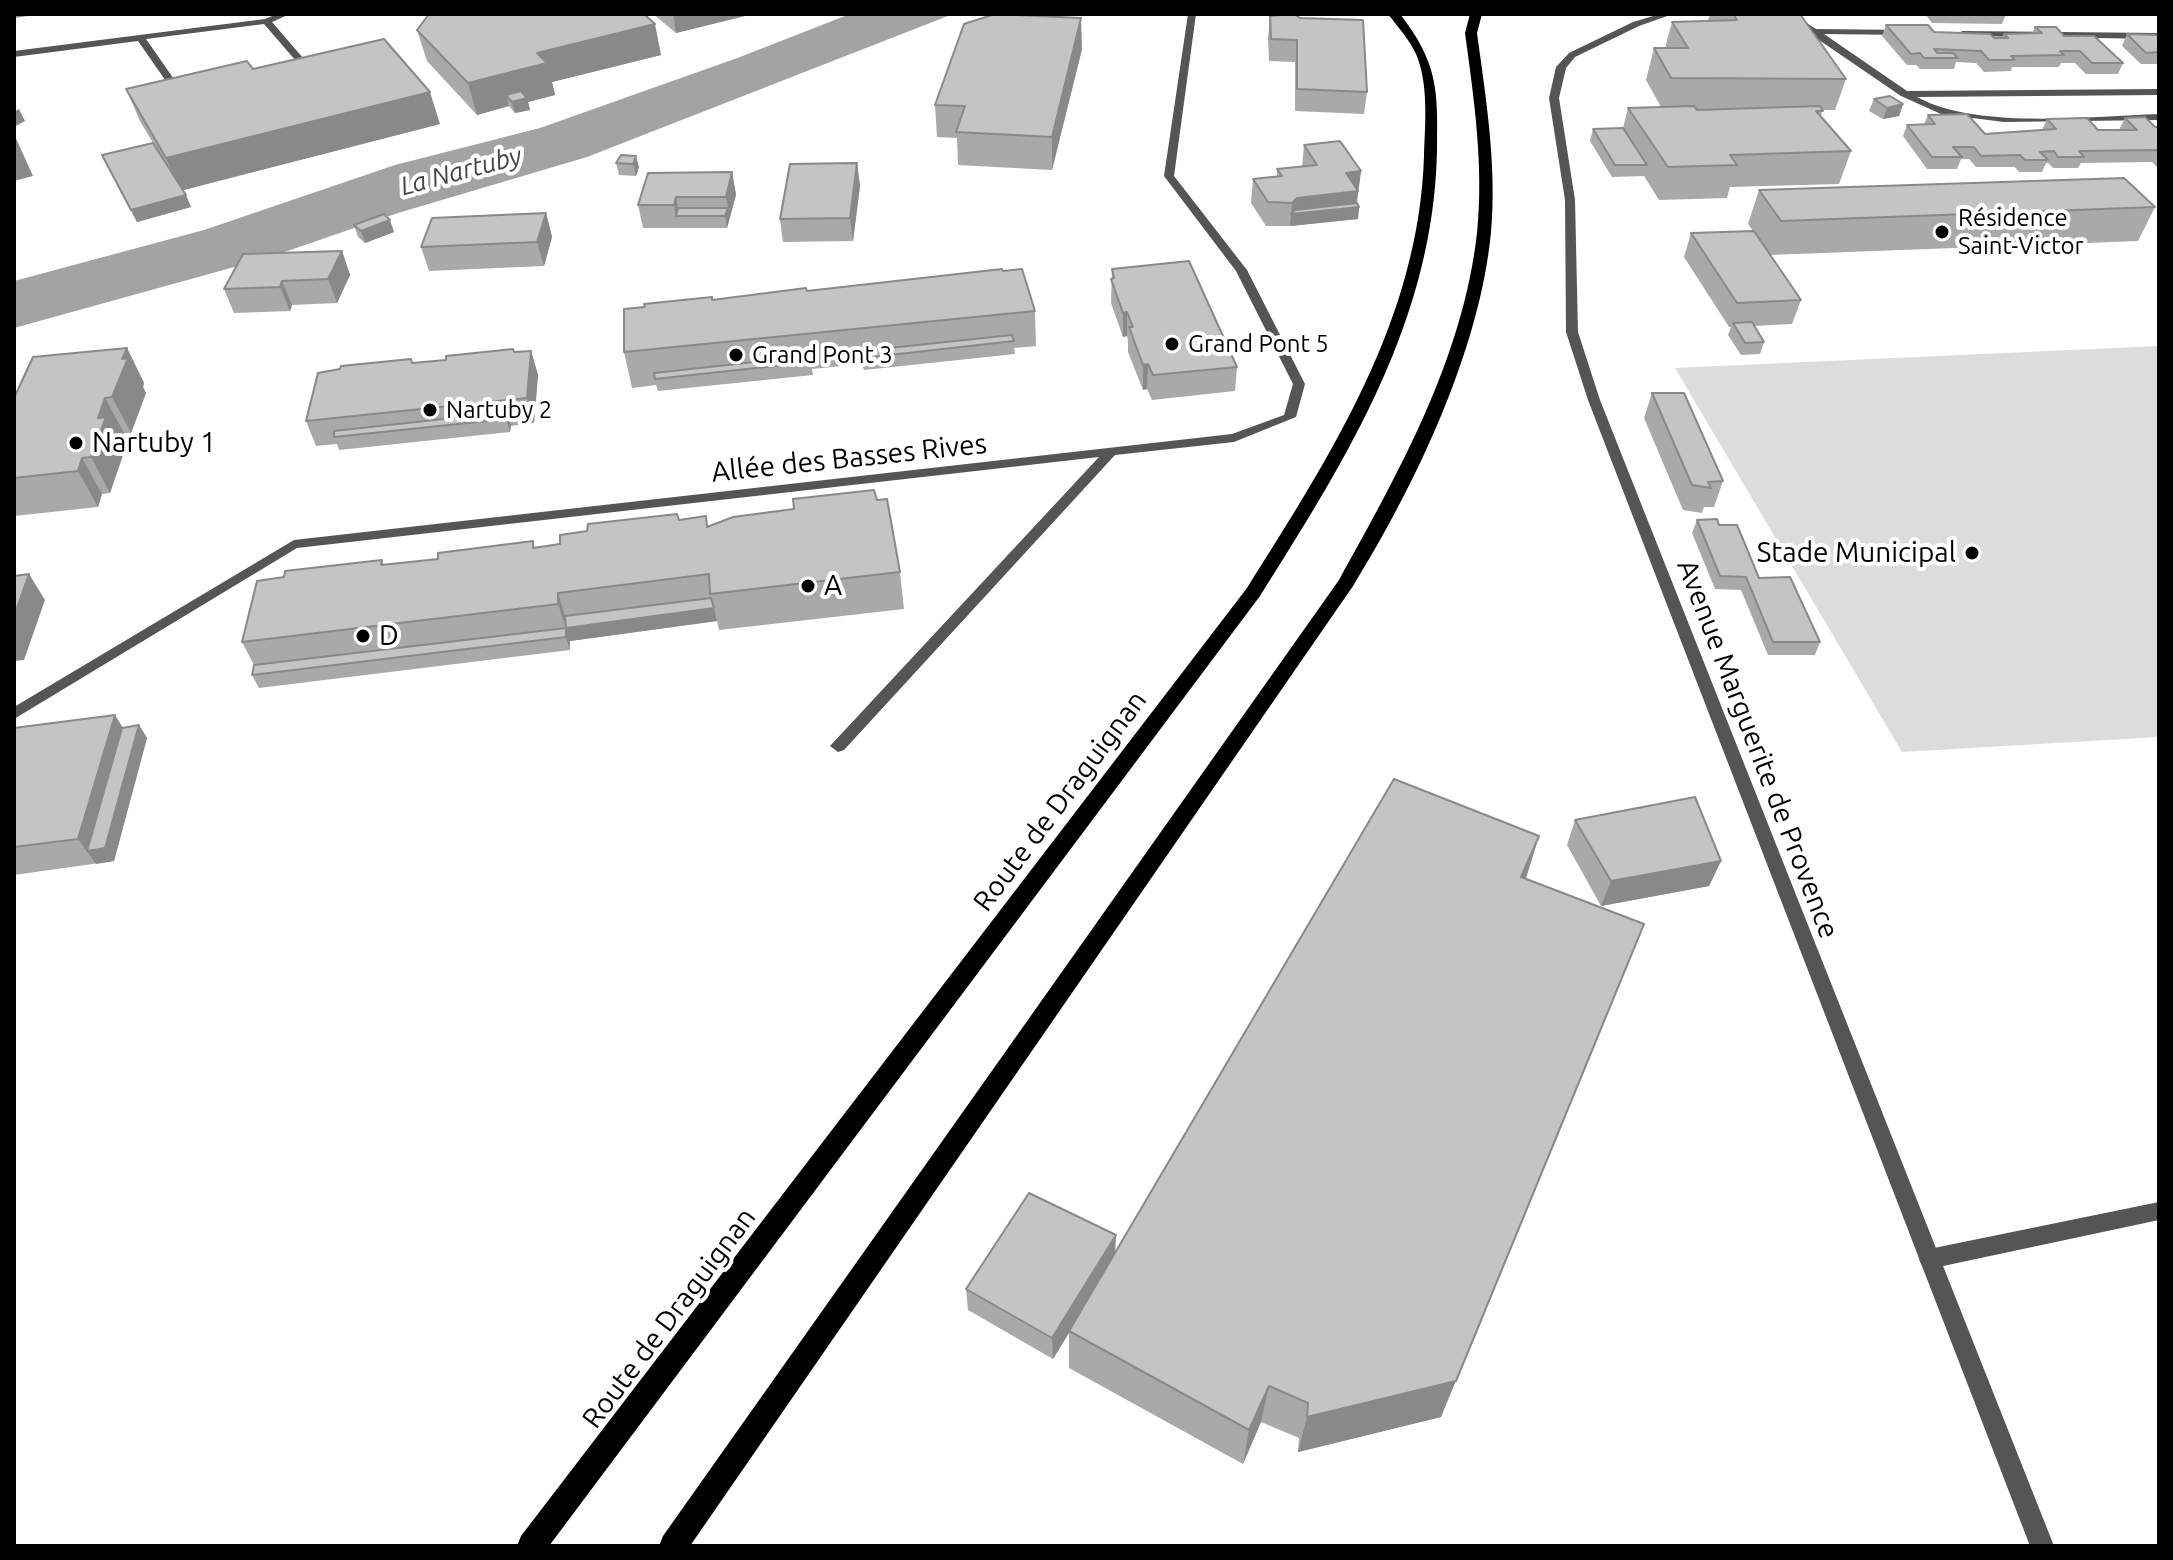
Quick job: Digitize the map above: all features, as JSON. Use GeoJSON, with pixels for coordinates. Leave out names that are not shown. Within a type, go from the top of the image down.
{"type":"FeatureCollection","features":[{"type":"Feature","properties":{"kind":"main road","name":"Route de Draguignan"},"geometry":{"type":"LineString","coordinates":[[531,1546],[1254,592],[1329,471],[1382,369],[1415,281],[1426,225],[1432,165],[1424,60],[1394,14]]}},
{"type":"Feature","properties":{"kind":"main road"},"geometry":{"type":"LineString","coordinates":[[673,1546],[1347,582],[1406,474],[1446,381],[1475,290],[1484,233],[1486,169],[1471,33],[1476,14]]}},
{"type":"Feature","properties":{"kind":"street"},"geometry":{"type":"LineString","coordinates":[[14,54],[266,21],[286,14]]}},
{"type":"Feature","properties":{"kind":"street","name":"Allée des Basses Rives"},"geometry":{"type":"LineString","coordinates":[[14,714],[294,544],[1234,438],[1290,417],[1299,384],[1241,270],[1169,176],[1192,14]]}},
{"type":"Feature","properties":{"kind":"street","name":"Avenue Marguerite de Provence"},"geometry":{"type":"LineString","coordinates":[[1669,14],[1636,24],[1593,43],[1572,55],[1561,67],[1554,98],[1570,200],[1572,332],[1605,429],[2042,1546]]}},
{"type":"Feature","properties":{"kind":"street"},"geometry":{"type":"LineString","coordinates":[[1785,14],[1818,31],[1905,94],[1943,113],[1966,117],[2159,117]]}},
{"type":"Feature","properties":{"kind":"street"},"geometry":{"type":"LineString","coordinates":[[266,21],[320,84]]}},
{"type":"Feature","properties":{"kind":"street"},"geometry":{"type":"LineString","coordinates":[[1818,31],[1911,32]]}},
{"type":"Feature","properties":{"kind":"street"},"geometry":{"type":"LineString","coordinates":[[1958,33],[2159,36]]}},
{"type":"Feature","properties":{"kind":"street"},"geometry":{"type":"LineString","coordinates":[[140,37],[187,105]]}},
{"type":"Feature","properties":{"kind":"street"},"geometry":{"type":"LineString","coordinates":[[1905,94],[2159,92]]}},
{"type":"Feature","properties":{"kind":"street"},"geometry":{"type":"LineString","coordinates":[[838,746],[1111,452]]}},
{"type":"Feature","properties":{"kind":"street"},"geometry":{"type":"LineString","coordinates":[[1929,1259],[2159,1211]]}},
{"type":"Feature","properties":{"kind":"shaded area","name":"Stade Municipal"},"geometry":{"type":"Polygon","coordinates":[[[2159,346],[2159,737],[1902,752],[1675,368],[2159,346]]]}},
{"type":"Feature","properties":{"kind":"water","name":"La Nartuby"},"geometry":{"type":"Polygon","coordinates":[[[850,14],[953,14],[587,157],[398,213],[267,258],[14,328],[14,281],[204,230],[395,165],[540,128],[850,14]]]}},
{"type":"Feature","properties":{"kind":"building"},"geometry":{"type":"Polygon","coordinates":[[[429,14],[644,14],[655,24],[537,53],[547,63],[468,83],[417,30],[429,14]]]}},
{"type":"Feature","properties":{"kind":"building"},"geometry":{"type":"Polygon","coordinates":[[[995,14],[1081,18],[1052,137],[956,132],[965,106],[935,105],[964,24],[995,14]]]}},
{"type":"Feature","properties":{"kind":"building"},"geometry":{"type":"Polygon","coordinates":[[[1294,14],[1300,18],[1363,20],[1367,92],[1297,89],[1297,40],[1271,39],[1270,16],[1294,14]]]}},
{"type":"Feature","properties":{"kind":"building"},"geometry":{"type":"Polygon","coordinates":[[[1733,14],[1800,14],[1846,79],[1671,78],[1654,48],[1688,48],[1672,22],[1737,20],[1733,14]]]}},
{"type":"Feature","properties":{"kind":"building"},"geometry":{"type":"Polygon","coordinates":[[[1886,25],[1928,25],[1934,32],[1990,34],[1994,38],[2008,38],[2004,34],[2042,33],[2035,27],[2056,27],[2064,36],[2094,36],[2123,63],[2092,63],[2080,51],[2060,51],[2064,55],[2011,56],[2015,60],[1989,60],[1981,51],[1934,49],[1937,53],[1953,53],[1958,58],[1924,58],[1920,53],[1911,54],[1886,25]]]}},
{"type":"Feature","properties":{"kind":"building"},"geometry":{"type":"Polygon","coordinates":[[[2127,34],[2159,35],[2159,52],[2146,53],[2127,34]]]}},
{"type":"Feature","properties":{"kind":"building"},"geometry":{"type":"Polygon","coordinates":[[[384,39],[430,92],[166,158],[126,89],[247,61],[253,69],[384,39]]]}},
{"type":"Feature","properties":{"kind":"building"},"geometry":{"type":"Polygon","coordinates":[[[521,91],[527,98],[512,102],[506,95],[521,91]]]}},
{"type":"Feature","properties":{"kind":"building"},"geometry":{"type":"Polygon","coordinates":[[[1890,96],[1903,104],[1887,108],[1874,99],[1890,96]]]}},
{"type":"Feature","properties":{"kind":"building"},"geometry":{"type":"Polygon","coordinates":[[[1694,106],[1697,110],[1820,106],[1823,111],[1816,111],[1851,151],[1730,155],[1737,165],[1668,167],[1628,108],[1694,106]]]}},
{"type":"Feature","properties":{"kind":"building"},"geometry":{"type":"Polygon","coordinates":[[[1967,114],[1985,134],[2056,129],[2047,119],[2087,118],[2098,130],[2137,130],[2125,118],[2145,117],[2159,127],[2159,151],[2079,151],[2084,157],[2058,157],[2054,151],[2040,152],[2048,160],[2025,160],[2020,155],[1981,156],[1974,147],[1953,147],[1962,157],[1932,157],[1907,125],[1935,124],[1928,115],[1967,114]]]}},
{"type":"Feature","properties":{"kind":"building"},"geometry":{"type":"Polygon","coordinates":[[[1623,128],[1647,165],[1615,165],[1593,129],[1623,128]]]}},
{"type":"Feature","properties":{"kind":"building"},"geometry":{"type":"Polygon","coordinates":[[[1340,141],[1361,171],[1346,173],[1358,191],[1297,198],[1292,203],[1268,202],[1253,179],[1282,176],[1277,169],[1317,165],[1304,145],[1340,141]]]}},
{"type":"Feature","properties":{"kind":"building"},"geometry":{"type":"Polygon","coordinates":[[[153,143],[186,195],[131,210],[102,155],[153,143]]]}},
{"type":"Feature","properties":{"kind":"building"},"geometry":{"type":"Polygon","coordinates":[[[621,155],[636,156],[633,164],[616,163],[621,155]]]}},
{"type":"Feature","properties":{"kind":"building"},"geometry":{"type":"Polygon","coordinates":[[[857,163],[850,218],[780,219],[790,164],[857,163]]]}},
{"type":"Feature","properties":{"kind":"building"},"geometry":{"type":"Polygon","coordinates":[[[732,172],[726,197],[676,197],[674,205],[638,205],[648,173],[732,172]]]}},
{"type":"Feature","properties":{"kind":"building"},"geometry":{"type":"Polygon","coordinates":[[[2124,178],[2155,207],[1781,221],[1759,190],[2124,178]]]}},
{"type":"Feature","properties":{"kind":"building"},"geometry":{"type":"Polygon","coordinates":[[[1357,203],[1359,207],[1291,214],[1295,210],[1357,203]]]}},
{"type":"Feature","properties":{"kind":"building"},"geometry":{"type":"Polygon","coordinates":[[[678,208],[728,208],[725,216],[676,216],[678,208]]]}},
{"type":"Feature","properties":{"kind":"building"},"geometry":{"type":"Polygon","coordinates":[[[546,213],[537,242],[421,247],[432,218],[546,213]]]}},
{"type":"Feature","properties":{"kind":"building"},"geometry":{"type":"Polygon","coordinates":[[[384,214],[390,220],[361,231],[354,225],[384,214]]]}},
{"type":"Feature","properties":{"kind":"building"},"geometry":{"type":"Polygon","coordinates":[[[1754,231],[1801,300],[1737,303],[1691,233],[1754,231]]]}},
{"type":"Feature","properties":{"kind":"building"},"geometry":{"type":"Polygon","coordinates":[[[342,251],[328,279],[282,281],[280,287],[224,289],[243,254],[342,251]]]}},
{"type":"Feature","properties":{"kind":"building","name":"Grand Pont 5"},"geometry":{"type":"Polygon","coordinates":[[[1189,261],[1237,367],[1153,375],[1148,364],[1143,365],[1129,327],[1133,327],[1127,312],[1123,313],[1111,279],[1114,278],[1112,269],[1189,261]]]}},
{"type":"Feature","properties":{"kind":"building"},"geometry":{"type":"Polygon","coordinates":[[[1022,269],[1035,311],[624,352],[624,309],[645,307],[644,304],[712,297],[712,300],[806,288],[807,291],[1022,269]]]}},
{"type":"Feature","properties":{"kind":"building"},"geometry":{"type":"Polygon","coordinates":[[[1752,322],[1764,342],[1745,343],[1733,323],[1752,322]]]}},
{"type":"Feature","properties":{"kind":"building"},"geometry":{"type":"Polygon","coordinates":[[[1012,335],[1014,341],[863,358],[861,351],[1012,335]]]}},
{"type":"Feature","properties":{"kind":"building"},"geometry":{"type":"Polygon","coordinates":[[[127,348],[122,359],[128,358],[112,397],[105,398],[98,418],[106,417],[91,457],[82,458],[78,471],[14,478],[14,398],[33,357],[127,348]]]}},
{"type":"Feature","properties":{"kind":"building"},"geometry":{"type":"Polygon","coordinates":[[[513,349],[514,352],[531,351],[527,398],[306,421],[318,373],[340,369],[341,366],[411,359],[412,363],[446,360],[446,356],[513,349]]]}},
{"type":"Feature","properties":{"kind":"building"},"geometry":{"type":"Polygon","coordinates":[[[810,356],[811,362],[655,379],[654,373],[810,356]]]}},
{"type":"Feature","properties":{"kind":"building"},"geometry":{"type":"Polygon","coordinates":[[[1652,393],[1684,393],[1723,481],[1708,482],[1711,488],[1692,485],[1652,393]]]}},
{"type":"Feature","properties":{"kind":"building"},"geometry":{"type":"Polygon","coordinates":[[[507,412],[506,419],[334,437],[334,431],[507,412]]]}},
{"type":"Feature","properties":{"kind":"building"},"geometry":{"type":"Polygon","coordinates":[[[874,490],[877,500],[887,499],[900,572],[710,594],[709,574],[558,593],[558,604],[242,642],[257,581],[284,577],[285,571],[382,560],[381,565],[438,559],[438,553],[533,541],[533,548],[560,544],[560,535],[587,531],[588,524],[677,514],[679,520],[706,516],[707,527],[733,517],[794,509],[793,499],[874,490]]]}},
{"type":"Feature","properties":{"kind":"building"},"geometry":{"type":"Polygon","coordinates":[[[1717,519],[1719,525],[1737,525],[1759,578],[1790,577],[1820,642],[1773,642],[1746,577],[1720,576],[1697,520],[1717,519]]]}},
{"type":"Feature","properties":{"kind":"building"},"geometry":{"type":"Polygon","coordinates":[[[29,574],[14,616],[14,576],[29,574]]]}},
{"type":"Feature","properties":{"kind":"building"},"geometry":{"type":"Polygon","coordinates":[[[711,598],[714,608],[566,628],[565,616],[711,598]]]}},
{"type":"Feature","properties":{"kind":"building"},"geometry":{"type":"Polygon","coordinates":[[[566,628],[566,637],[252,675],[254,665],[566,628]]]}},
{"type":"Feature","properties":{"kind":"building"},"geometry":{"type":"Polygon","coordinates":[[[115,715],[78,839],[14,847],[14,728],[115,715]]]}},
{"type":"Feature","properties":{"kind":"building"},"geometry":{"type":"Polygon","coordinates":[[[139,725],[105,848],[87,851],[122,728],[139,725]]]}},
{"type":"Feature","properties":{"kind":"building"},"geometry":{"type":"Polygon","coordinates":[[[1394,779],[1539,836],[1521,877],[1644,924],[1456,1381],[1307,1417],[1308,1403],[1269,1386],[1249,1430],[1069,1331],[1394,779]]]}},
{"type":"Feature","properties":{"kind":"building"},"geometry":{"type":"Polygon","coordinates":[[[1695,797],[1721,861],[1611,881],[1575,820],[1695,797]]]}},
{"type":"Feature","properties":{"kind":"building"},"geometry":{"type":"Polygon","coordinates":[[[1029,1193],[1116,1235],[1052,1338],[966,1289],[1029,1193]]]}},
{"type":"Feature","properties":{"kind":"place","name":"Résidence Saint-Victor"},"geometry":{"type":"Point","coordinates":[1942,232]}},
{"type":"Feature","properties":{"kind":"place","name":"Grand Pont 5"},"geometry":{"type":"Point","coordinates":[1172,344]}},
{"type":"Feature","properties":{"kind":"place","name":"Grand Pont 3"},"geometry":{"type":"Point","coordinates":[736,355]}},
{"type":"Feature","properties":{"kind":"place","name":"Nartuby 2"},"geometry":{"type":"Point","coordinates":[430,410]}},
{"type":"Feature","properties":{"kind":"place","name":"Nartuby 1"},"geometry":{"type":"Point","coordinates":[76,443]}},
{"type":"Feature","properties":{"kind":"place","name":"Stade Municipal"},"geometry":{"type":"Point","coordinates":[1972,553]}},
{"type":"Feature","properties":{"kind":"place","name":"A"},"geometry":{"type":"Point","coordinates":[808,586]}},
{"type":"Feature","properties":{"kind":"place","name":"D"},"geometry":{"type":"Point","coordinates":[363,636]}}]}
